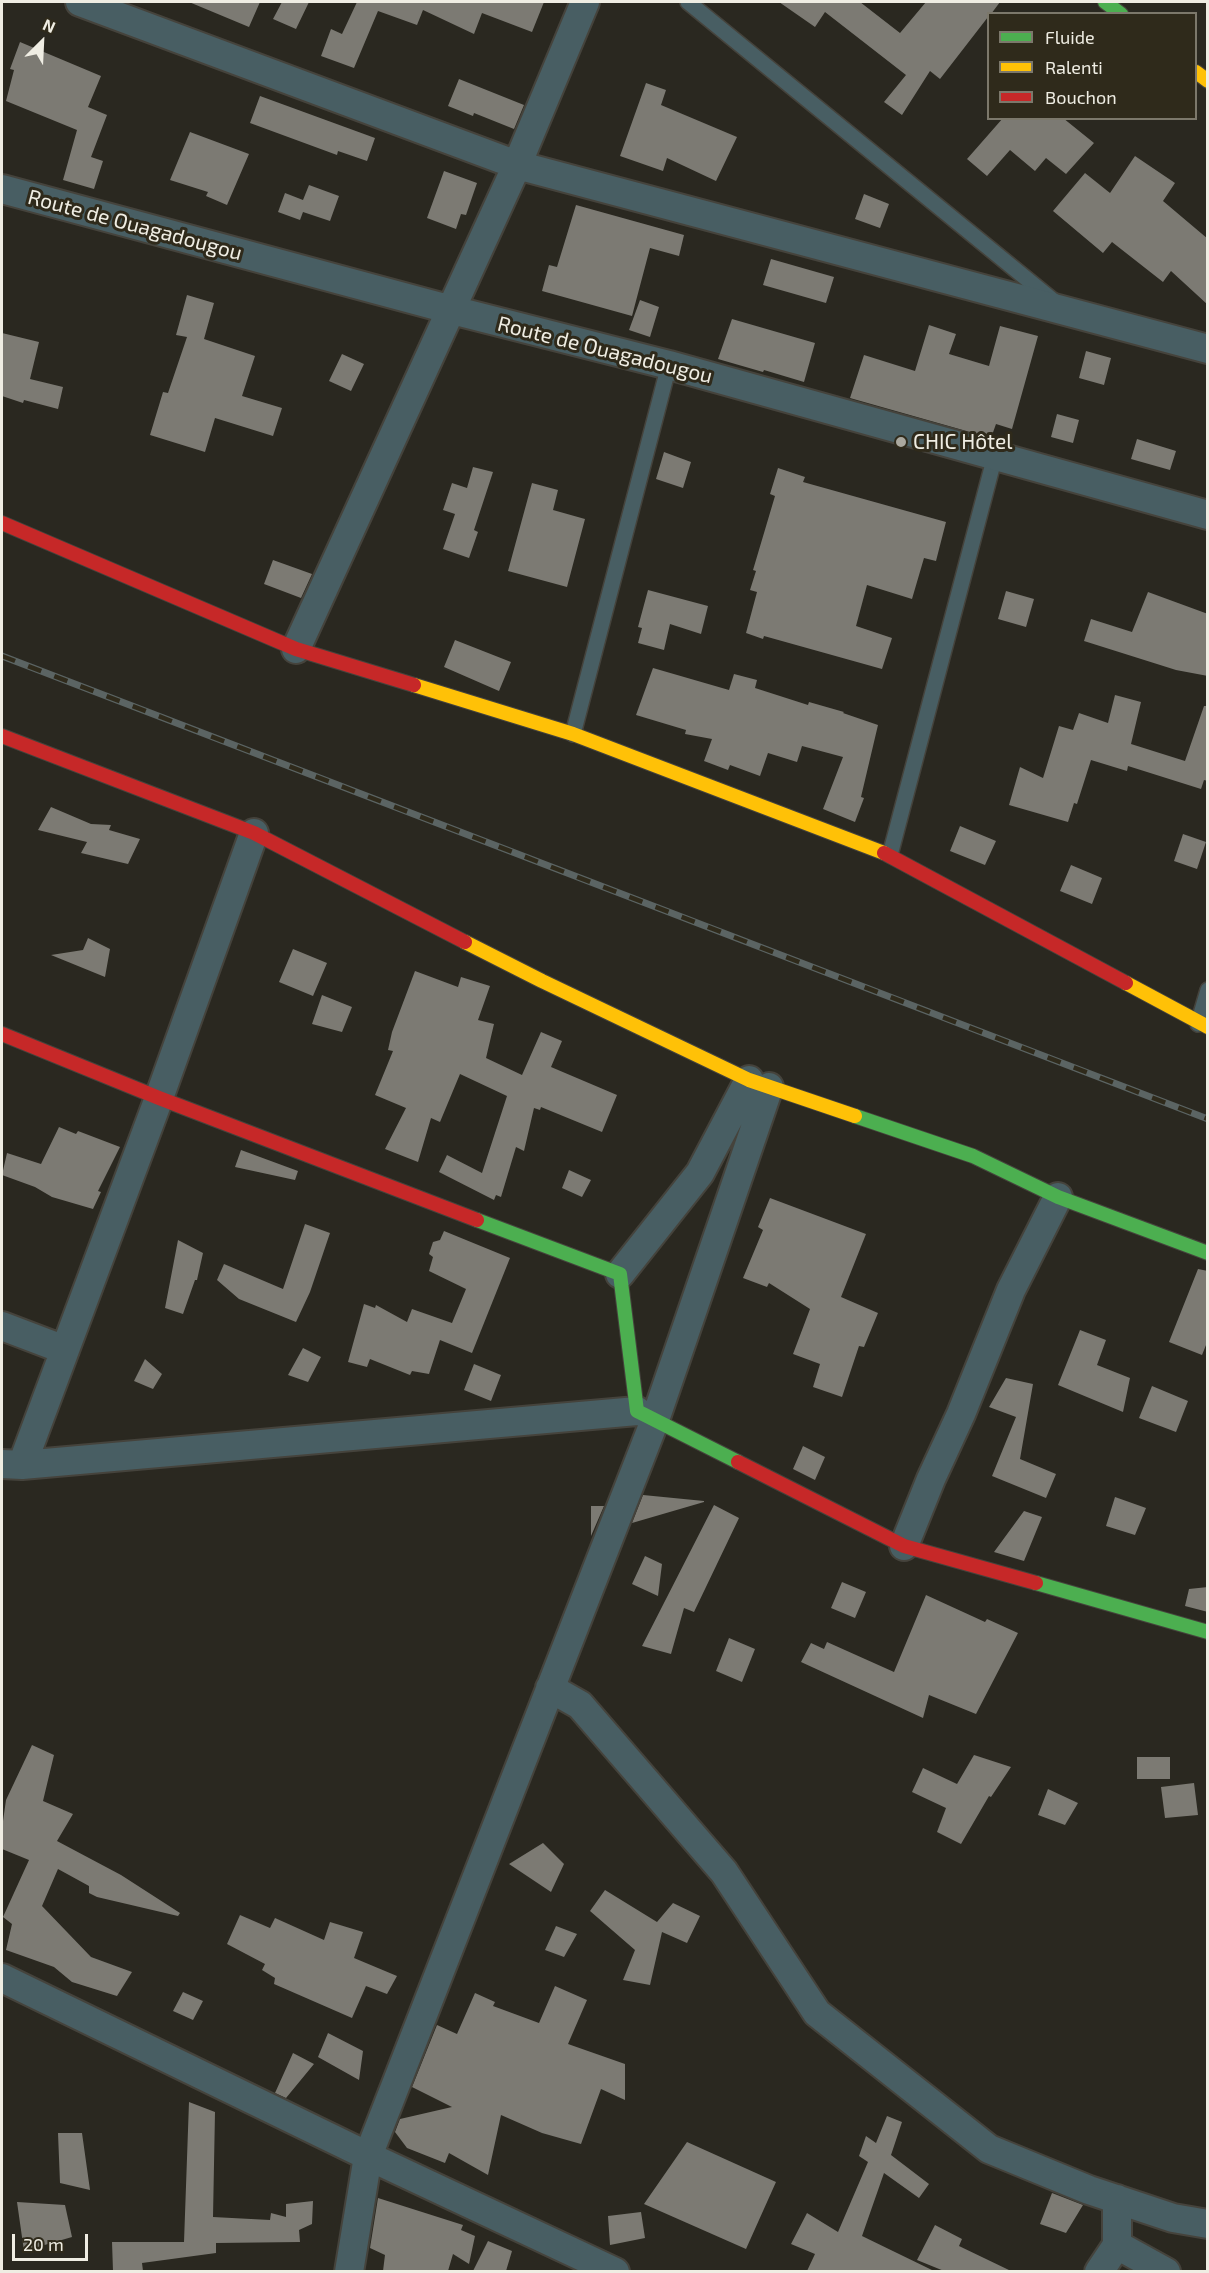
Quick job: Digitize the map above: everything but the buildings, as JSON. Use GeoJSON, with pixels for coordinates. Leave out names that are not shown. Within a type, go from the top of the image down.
{"type":"FeatureCollection","features":[{"type":"Feature","properties":{"kind":"street"},"geometry":{"type":"LineString","coordinates":[[80,2],[517,165],[1208,349]]}},
{"type":"Feature","properties":{"kind":"street"},"geometry":{"type":"LineString","coordinates":[[296,649],[517,165],[585,2]]}},
{"type":"Feature","properties":{"kind":"street"},"geometry":{"type":"LineString","coordinates":[[1106,2],[1118,12]]}},
{"type":"Feature","properties":{"kind":"street","name":"Route de Ouagadougou"},"geometry":{"type":"LineString","coordinates":[[2,189],[452,310],[669,365],[1208,515]]}},
{"type":"Feature","properties":{"kind":"street"},"geometry":{"type":"LineString","coordinates":[[2,523],[296,649],[573,734],[890,855],[1203,1025]]}},
{"type":"Feature","properties":{"kind":"street"},"geometry":{"type":"LineString","coordinates":[[2,736],[254,833],[542,981],[758,1083],[973,1156],[1058,1197],[1208,1253]]}},
{"type":"Feature","properties":{"kind":"street"},"geometry":{"type":"LineString","coordinates":[[254,833],[65,1350],[12,1465],[646,1416],[904,1546],[1208,1632]]}},
{"type":"Feature","properties":{"kind":"street"},"geometry":{"type":"LineString","coordinates":[[2,1034],[159,1098],[620,1274]]}},
{"type":"Feature","properties":{"kind":"street"},"geometry":{"type":"LineString","coordinates":[[646,1416],[620,1274],[700,1173],[758,1083]]}},
{"type":"Feature","properties":{"kind":"street"},"geometry":{"type":"LineString","coordinates":[[349,2271],[368,2156],[550,1688],[646,1416],[758,1083]]}},
{"type":"Feature","properties":{"kind":"street"},"geometry":{"type":"LineString","coordinates":[[904,1546],[1011,1290],[1058,1197]]}},
{"type":"Feature","properties":{"kind":"street"},"geometry":{"type":"LineString","coordinates":[[2,1326],[65,1350]]}},
{"type":"Feature","properties":{"kind":"street"},"geometry":{"type":"LineString","coordinates":[[550,1688],[580,1705],[724,1872],[817,2013],[989,2149],[1089,2190],[1173,2218],[1208,2224]]}},
{"type":"Feature","properties":{"kind":"street"},"geometry":{"type":"LineString","coordinates":[[2,1978],[368,2156],[615,2271]]}},
{"type":"Feature","properties":{"kind":"street"},"geometry":{"type":"LineString","coordinates":[[1099,2271],[1117,2245],[1117,2199]]}},
{"type":"Feature","properties":{"kind":"street"},"geometry":{"type":"LineString","coordinates":[[1117,2245],[1166,2271]]}},
{"type":"Feature","properties":{"kind":"lane"},"geometry":{"type":"LineString","coordinates":[[688,2],[1067,312]]}},
{"type":"Feature","properties":{"kind":"lane"},"geometry":{"type":"LineString","coordinates":[[573,734],[669,365]]}},
{"type":"Feature","properties":{"kind":"lane"},"geometry":{"type":"LineString","coordinates":[[890,855],[995,456]]}},
{"type":"Feature","properties":{"kind":"lane"},"geometry":{"type":"LineString","coordinates":[[1203,1025],[1208,990]]}},
{"type":"Feature","properties":{"kind":"railway"},"geometry":{"type":"LineString","coordinates":[[2,656],[1208,1119]]}},
{"type":"Feature","properties":{"kind":"traffic: fast"},"geometry":{"type":"LineString","coordinates":[[1105,2],[1118,12]]}},
{"type":"Feature","properties":{"kind":"traffic: fast"},"geometry":{"type":"LineString","coordinates":[[855,1116],[973,1156],[1058,1197],[1208,1253]]}},
{"type":"Feature","properties":{"kind":"traffic: fast"},"geometry":{"type":"LineString","coordinates":[[477,1220],[620,1274],[637,1411],[738,1462]]}},
{"type":"Feature","properties":{"kind":"traffic: fast"},"geometry":{"type":"LineString","coordinates":[[1036,1583],[1208,1632]]}},
{"type":"Feature","properties":{"kind":"traffic: slow"},"geometry":{"type":"LineString","coordinates":[[1197,73],[1208,81]]}},
{"type":"Feature","properties":{"kind":"traffic: slow"},"geometry":{"type":"LineString","coordinates":[[414,685],[573,734],[884,853]]}},
{"type":"Feature","properties":{"kind":"traffic: slow"},"geometry":{"type":"LineString","coordinates":[[465,942],[749,1080],[855,1116]]}},
{"type":"Feature","properties":{"kind":"traffic: slow"},"geometry":{"type":"LineString","coordinates":[[1126,983],[1208,1027]]}},
{"type":"Feature","properties":{"kind":"traffic: jam"},"geometry":{"type":"LineString","coordinates":[[2,523],[296,649],[414,685]]}},
{"type":"Feature","properties":{"kind":"traffic: jam"},"geometry":{"type":"LineString","coordinates":[[2,736],[254,833],[465,942]]}},
{"type":"Feature","properties":{"kind":"traffic: jam"},"geometry":{"type":"LineString","coordinates":[[884,853],[1126,983]]}},
{"type":"Feature","properties":{"kind":"traffic: jam"},"geometry":{"type":"LineString","coordinates":[[2,1034],[159,1098],[477,1220]]}},
{"type":"Feature","properties":{"kind":"traffic: jam"},"geometry":{"type":"LineString","coordinates":[[738,1462],[904,1546],[1036,1583]]}},
{"type":"Feature","properties":{"kind":"place","name":"CHIC Hôtel"},"geometry":{"type":"Point","coordinates":[901,442]}}]}
